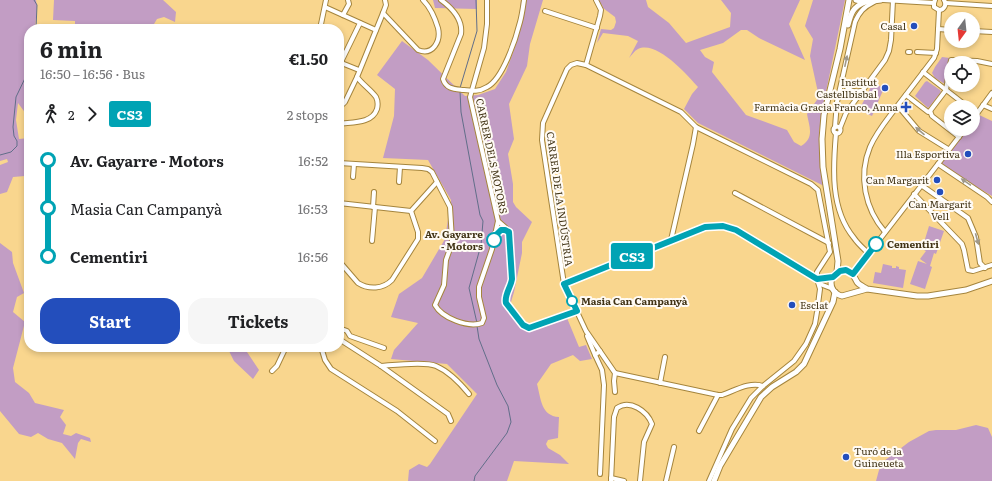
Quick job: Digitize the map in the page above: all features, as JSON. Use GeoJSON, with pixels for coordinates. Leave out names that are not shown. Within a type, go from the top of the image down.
{"type":"FeatureCollection","features":[{"type":"Feature","properties":{"kind":"street"},"geometry":{"type":"LineString","coordinates":[[321,24],[326,0]]}},
{"type":"Feature","properties":{"kind":"street"},"geometry":{"type":"LineString","coordinates":[[343,15],[349,4],[348,0]]}},
{"type":"Feature","properties":{"kind":"street"},"geometry":{"type":"LineString","coordinates":[[344,103],[357,77],[383,13],[386,5],[385,0]]}},
{"type":"Feature","properties":{"kind":"street"},"geometry":{"type":"LineString","coordinates":[[383,13],[418,50],[424,52],[429,51],[434,48],[438,29],[432,12],[423,0]]}},
{"type":"Feature","properties":{"kind":"street"},"geometry":{"type":"LineString","coordinates":[[441,0],[448,5],[458,17],[462,28],[443,79],[444,83],[446,86],[452,88],[471,91],[488,87],[502,73],[519,28],[524,0]]}},
{"type":"Feature","properties":{"kind":"street","name":"CARRER DELS MOTORS"},"geometry":{"type":"LineString","coordinates":[[486,0],[487,24],[484,48],[470,97],[498,221]]}},
{"type":"Feature","properties":{"kind":"street"},"geometry":{"type":"LineString","coordinates":[[596,0],[601,10],[586,65],[682,113],[696,127],[816,187],[821,201],[830,252],[817,272],[817,279],[820,289],[815,324],[808,339],[794,361],[763,386],[751,398],[738,419],[709,481]]}},
{"type":"Feature","properties":{"kind":"street"},"geometry":{"type":"LineString","coordinates":[[714,481],[723,462],[761,397],[772,387],[796,372],[804,364],[833,302],[834,291],[831,283],[837,272],[838,261],[823,167],[822,139],[824,115],[840,49],[849,0]]}},
{"type":"Feature","properties":{"kind":"street"},"geometry":{"type":"LineString","coordinates":[[856,0],[865,2],[882,0],[934,2],[935,8],[939,10]]}},
{"type":"Feature","properties":{"kind":"street"},"geometry":{"type":"LineString","coordinates":[[869,254],[854,238],[846,226],[837,205],[834,183],[836,133],[833,130],[837,127],[885,60],[889,51],[893,0]]}},
{"type":"Feature","properties":{"kind":"street"},"geometry":{"type":"LineString","coordinates":[[985,5],[986,0]]}},
{"type":"Feature","properties":{"kind":"street"},"geometry":{"type":"LineString","coordinates":[[840,49],[852,10],[865,2]]}},
{"type":"Feature","properties":{"kind":"street"},"geometry":{"type":"LineString","coordinates":[[837,127],[837,102],[857,16],[862,10],[874,2]]}},
{"type":"Feature","properties":{"kind":"street"},"geometry":{"type":"LineString","coordinates":[[939,10],[944,8],[945,2],[992,6]]}},
{"type":"Feature","properties":{"kind":"street"},"geometry":{"type":"LineString","coordinates":[[325,7],[376,30]]}},
{"type":"Feature","properties":{"kind":"street"},"geometry":{"type":"LineString","coordinates":[[885,232],[879,225],[868,205],[864,186],[867,156],[870,147],[881,128],[934,58],[936,53],[939,10]]}},
{"type":"Feature","properties":{"kind":"street"},"geometry":{"type":"LineString","coordinates":[[545,11],[597,28]]}},
{"type":"Feature","properties":{"kind":"street"},"geometry":{"type":"LineString","coordinates":[[344,54],[360,23]]}},
{"type":"Feature","properties":{"kind":"street"},"geometry":{"type":"LineString","coordinates":[[938,29],[944,29]]}},
{"type":"Feature","properties":{"kind":"street"},"geometry":{"type":"LineString","coordinates":[[980,31],[992,32]]}},
{"type":"Feature","properties":{"kind":"street"},"geometry":{"type":"LineString","coordinates":[[917,52],[936,53]]}},
{"type":"Feature","properties":{"kind":"street"},"geometry":{"type":"LineString","coordinates":[[980,62],[992,64]]}},
{"type":"Feature","properties":{"kind":"street","name":"CARRER DE LA INDÚSTRIA"},"geometry":{"type":"LineString","coordinates":[[586,65],[577,63],[571,65],[567,69],[545,118],[542,132],[564,284],[602,370],[604,385],[600,474]]}},
{"type":"Feature","properties":{"kind":"street"},"geometry":{"type":"LineString","coordinates":[[344,64],[359,70]]}},
{"type":"Feature","properties":{"kind":"street"},"geometry":{"type":"LineString","coordinates":[[923,72],[944,88]]}},
{"type":"Feature","properties":{"kind":"street"},"geometry":{"type":"LineString","coordinates":[[344,123],[367,120],[373,117],[378,106],[376,96],[357,77]]}},
{"type":"Feature","properties":{"kind":"street"},"geometry":{"type":"LineString","coordinates":[[842,80],[846,87],[851,91],[862,91]]}},
{"type":"Feature","properties":{"kind":"street"},"geometry":{"type":"LineString","coordinates":[[930,111],[944,92]]}},
{"type":"Feature","properties":{"kind":"street"},"geometry":{"type":"LineString","coordinates":[[949,92],[959,100]]}},
{"type":"Feature","properties":{"kind":"street"},"geometry":{"type":"LineString","coordinates":[[980,108],[992,93]]}},
{"type":"Feature","properties":{"kind":"street"},"geometry":{"type":"LineString","coordinates":[[906,95],[928,112],[930,111]]}},
{"type":"Feature","properties":{"kind":"street"},"geometry":{"type":"LineString","coordinates":[[983,105],[992,109]]}},
{"type":"Feature","properties":{"kind":"street"},"geometry":{"type":"LineString","coordinates":[[898,106],[919,131],[948,150]]}},
{"type":"Feature","properties":{"kind":"street"},"geometry":{"type":"LineString","coordinates":[[853,274],[959,137],[932,116],[930,111]]}},
{"type":"Feature","properties":{"kind":"street"},"geometry":{"type":"LineString","coordinates":[[671,240],[696,127]]}},
{"type":"Feature","properties":{"kind":"street"},"geometry":{"type":"LineString","coordinates":[[344,163],[428,169],[432,172],[450,207],[452,240],[446,260],[444,286],[436,300],[435,305],[438,311],[460,323],[476,325],[483,322],[484,318],[479,297],[479,287],[492,249],[498,221],[509,232],[512,279],[505,299],[508,307],[523,325],[526,327],[534,327],[577,311]]}},
{"type":"Feature","properties":{"kind":"street"},"geometry":{"type":"LineString","coordinates":[[354,164],[354,178]]}},
{"type":"Feature","properties":{"kind":"street"},"geometry":{"type":"LineString","coordinates":[[938,164],[987,197],[992,202]]}},
{"type":"Feature","properties":{"kind":"street"},"geometry":{"type":"LineString","coordinates":[[399,182],[400,167]]}},
{"type":"Feature","properties":{"kind":"street"},"geometry":{"type":"LineString","coordinates":[[411,211],[437,182]]}},
{"type":"Feature","properties":{"kind":"street"},"geometry":{"type":"LineString","coordinates":[[921,185],[968,218],[978,243],[980,263],[985,268]]}},
{"type":"Feature","properties":{"kind":"street"},"geometry":{"type":"LineString","coordinates":[[372,241],[374,192]]}},
{"type":"Feature","properties":{"kind":"street"},"geometry":{"type":"LineString","coordinates":[[735,192],[829,243]]}},
{"type":"Feature","properties":{"kind":"street"},"geometry":{"type":"LineString","coordinates":[[914,194],[962,244],[968,270],[973,271],[992,265]]}},
{"type":"Feature","properties":{"kind":"street"},"geometry":{"type":"LineString","coordinates":[[344,203],[411,211]]}},
{"type":"Feature","properties":{"kind":"street"},"geometry":{"type":"LineString","coordinates":[[344,268],[362,286],[380,288],[387,285],[392,280],[418,239],[418,232],[411,211]]}},
{"type":"Feature","properties":{"kind":"street"},"geometry":{"type":"LineString","coordinates":[[564,284],[705,227],[716,226],[736,230],[817,279],[820,284],[842,296]]}},
{"type":"Feature","properties":{"kind":"street"},"geometry":{"type":"LineString","coordinates":[[495,236],[501,230],[509,232]]}},
{"type":"Feature","properties":{"kind":"street"},"geometry":{"type":"LineString","coordinates":[[838,261],[846,270],[853,274],[856,282],[856,287],[853,292]]}},
{"type":"Feature","properties":{"kind":"street"},"geometry":{"type":"LineString","coordinates":[[837,272],[846,270]]}},
{"type":"Feature","properties":{"kind":"street"},"geometry":{"type":"LineString","coordinates":[[817,279],[833,277]]}},
{"type":"Feature","properties":{"kind":"street"},"geometry":{"type":"LineString","coordinates":[[833,302],[842,296],[867,289],[917,296],[928,296],[966,290],[992,281]]}},
{"type":"Feature","properties":{"kind":"street"},"geometry":{"type":"LineString","coordinates":[[856,282],[867,289]]}},
{"type":"Feature","properties":{"kind":"street"},"geometry":{"type":"LineString","coordinates":[[344,330],[347,331],[350,336],[384,348]]}},
{"type":"Feature","properties":{"kind":"street","name":"CARRER DE LA INDÚSTRIA"},"geometry":{"type":"LineString","coordinates":[[586,332],[614,374]]}},
{"type":"Feature","properties":{"kind":"street"},"geometry":{"type":"LineString","coordinates":[[344,342],[381,366],[448,414],[451,421]]}},
{"type":"Feature","properties":{"kind":"street"},"geometry":{"type":"LineString","coordinates":[[272,371],[277,366],[284,352]]}},
{"type":"Feature","properties":{"kind":"street"},"geometry":{"type":"LineString","coordinates":[[323,352],[325,360],[335,372],[397,411],[435,440]]}},
{"type":"Feature","properties":{"kind":"street"},"geometry":{"type":"LineString","coordinates":[[595,355],[600,352]]}},
{"type":"Feature","properties":{"kind":"street"},"geometry":{"type":"LineString","coordinates":[[660,383],[665,358]]}},
{"type":"Feature","properties":{"kind":"street"},"geometry":{"type":"LineString","coordinates":[[381,366],[421,364],[436,365],[457,380],[469,394]]}},
{"type":"Feature","properties":{"kind":"street"},"geometry":{"type":"LineString","coordinates":[[616,392],[614,374],[718,395],[750,385],[756,384],[763,386]]}},
{"type":"Feature","properties":{"kind":"street"},"geometry":{"type":"LineString","coordinates":[[699,431],[718,395]]}},
{"type":"Feature","properties":{"kind":"street"},"geometry":{"type":"LineString","coordinates":[[624,481],[611,480],[615,412],[617,408],[626,404],[630,404],[644,413],[652,424],[644,442],[640,481]]}},
{"type":"Feature","properties":{"kind":"street"},"geometry":{"type":"LineString","coordinates":[[666,481],[674,447]]}},
{"type":"Feature","properties":{"kind":"shaded area"},"geometry":{"type":"Polygon","coordinates":[[[0,0],[36,0],[35,24],[24,24],[24,111],[18,103],[16,120],[19,139],[24,138],[24,176],[13,177],[7,192],[0,194],[0,165],[8,162],[7,159],[0,161],[0,0]]]}},
{"type":"Feature","properties":{"kind":"shaded area"},"geometry":{"type":"Polygon","coordinates":[[[54,0],[163,0],[176,12],[175,22],[164,17],[157,19],[154,24],[75,24],[75,21],[53,20],[54,0]]]}},
{"type":"Feature","properties":{"kind":"shaded area"},"geometry":{"type":"Polygon","coordinates":[[[433,0],[477,0],[477,9],[435,8],[433,0]]]}},
{"type":"Feature","properties":{"kind":"shaded area"},"geometry":{"type":"Polygon","coordinates":[[[521,0],[543,0],[530,44],[527,66],[509,104],[514,139],[508,154],[513,184],[513,202],[516,207],[532,222],[522,242],[522,253],[514,292],[508,312],[526,330],[532,330],[567,318],[579,347],[586,345],[592,359],[580,361],[573,355],[551,364],[537,384],[545,410],[553,416],[559,417],[558,438],[548,440],[546,444],[548,448],[560,455],[569,464],[514,461],[507,481],[408,481],[409,470],[419,464],[427,467],[430,464],[477,394],[447,364],[391,359],[394,350],[418,323],[391,317],[399,294],[422,278],[445,239],[451,200],[428,160],[383,158],[394,116],[395,89],[377,75],[402,41],[428,60],[465,96],[478,95],[495,89],[506,72],[516,44],[521,0]]]}},
{"type":"Feature","properties":{"kind":"shaded area"},"geometry":{"type":"Polygon","coordinates":[[[599,0],[646,0],[648,7],[669,23],[686,43],[730,27],[731,13],[721,0],[800,0],[789,24],[805,60],[759,38],[747,30],[741,30],[723,43],[700,50],[705,57],[714,62],[712,72],[746,115],[787,130],[794,142],[801,146],[810,136],[810,127],[807,114],[819,97],[810,56],[813,39],[805,26],[813,0],[845,0],[819,132],[824,186],[698,123],[684,109],[692,94],[698,87],[679,67],[662,54],[654,49],[646,48],[638,49],[629,58],[638,41],[628,36],[603,33],[597,43],[601,29],[611,30],[614,28],[616,22],[615,17],[603,8],[599,0]]]}},
{"type":"Feature","properties":{"kind":"shaded area"},"geometry":{"type":"Polygon","coordinates":[[[942,57],[944,57],[944,83],[935,78],[932,73],[942,57]]]}},
{"type":"Feature","properties":{"kind":"shaded area"},"geometry":{"type":"Polygon","coordinates":[[[927,81],[941,92],[928,108],[915,96],[927,81]]]}},
{"type":"Feature","properties":{"kind":"shaded area","name":"Institut Castellbisbal"},"geometry":{"type":"Polygon","coordinates":[[[873,83],[884,88],[872,116],[859,110],[873,83]]]}},
{"type":"Feature","properties":{"kind":"shaded area","name":"Illa Esportiva"},"geometry":{"type":"Polygon","coordinates":[[[980,115],[992,121],[992,196],[938,164],[960,136],[980,136],[980,115]]]}},
{"type":"Feature","properties":{"kind":"shaded area"},"geometry":{"type":"Polygon","coordinates":[[[929,226],[944,231],[936,254],[934,253],[930,266],[932,267],[925,289],[910,284],[918,261],[927,264],[920,259],[926,251],[922,249],[929,226]]]}},
{"type":"Feature","properties":{"kind":"shaded area"},"geometry":{"type":"Polygon","coordinates":[[[0,243],[12,252],[13,263],[24,293],[17,297],[13,312],[24,321],[13,368],[15,382],[29,393],[35,403],[64,410],[60,417],[66,425],[63,434],[71,436],[76,433],[90,438],[91,442],[81,439],[78,443],[75,459],[62,443],[48,439],[38,433],[31,437],[19,434],[0,411],[0,243]]]}},
{"type":"Feature","properties":{"kind":"shaded area"},"geometry":{"type":"Polygon","coordinates":[[[883,264],[892,266],[892,268],[896,268],[896,266],[899,267],[899,269],[906,270],[903,288],[873,283],[875,272],[881,273],[883,264]]]}},
{"type":"Feature","properties":{"kind":"shaded area"},"geometry":{"type":"Polygon","coordinates":[[[230,352],[247,352],[259,370],[253,379],[234,361],[230,352]]]}},
{"type":"Feature","properties":{"kind":"shaded area"},"geometry":{"type":"Polygon","coordinates":[[[976,425],[988,428],[992,437],[992,481],[876,481],[879,470],[884,461],[909,442],[929,431],[956,430],[976,425]]]}},
{"type":"Feature","properties":{"kind":"waterway"},"geometry":{"type":"LineString","coordinates":[[34,0],[37,5],[36,24]]}},
{"type":"Feature","properties":{"kind":"waterway"},"geometry":{"type":"LineString","coordinates":[[460,88],[477,31],[476,0]]}},
{"type":"Feature","properties":{"kind":"waterway"},"geometry":{"type":"LineString","coordinates":[[0,155],[11,152],[17,146],[13,127],[16,97],[24,80]]}},
{"type":"Feature","properties":{"kind":"waterway"},"geometry":{"type":"LineString","coordinates":[[460,91],[461,112],[480,215],[483,221],[481,245],[469,288],[477,323]]}},
{"type":"Feature","properties":{"kind":"waterway"},"geometry":{"type":"LineString","coordinates":[[474,481],[475,476],[507,433],[511,422],[508,406],[497,385],[479,339],[477,326]]}},
{"type":"Feature","properties":{"kind":"bus line","name":"CS3"},"geometry":{"type":"LineString","coordinates":[[494,240],[495,236],[501,230],[509,232],[512,279],[510,289],[505,299],[508,307],[523,325],[529,328],[577,311],[564,284],[705,227],[723,226],[736,230],[817,279],[833,277],[836,273],[846,270],[853,274],[876,244]]}},
{"type":"Feature","properties":{"kind":"place","name":"Casal"},"geometry":{"type":"Point","coordinates":[914,26]}},
{"type":"Feature","properties":{"kind":"place","name":"Institut Castellbisbal"},"geometry":{"type":"Point","coordinates":[885,88]}},
{"type":"Feature","properties":{"kind":"place","name":"Farmàcia Gracia Franco, Anna"},"geometry":{"type":"Point","coordinates":[906,107]}},
{"type":"Feature","properties":{"kind":"place","name":"Illa Esportiva"},"geometry":{"type":"Point","coordinates":[968,154]}},
{"type":"Feature","properties":{"kind":"place","name":"Can Margarit"},"geometry":{"type":"Point","coordinates":[937,180]}},
{"type":"Feature","properties":{"kind":"place","name":"Can Margarit Vell"},"geometry":{"type":"Point","coordinates":[940,192]}},
{"type":"Feature","properties":{"kind":"place","name":"Av. Gayarre - Motors"},"geometry":{"type":"Point","coordinates":[494,240]}},
{"type":"Feature","properties":{"kind":"place","name":"Cementiri"},"geometry":{"type":"Point","coordinates":[876,244]}},
{"type":"Feature","properties":{"kind":"place","name":"Masia Can Campanyà"},"geometry":{"type":"Point","coordinates":[572,301]}},
{"type":"Feature","properties":{"kind":"place","name":"Esclat"},"geometry":{"type":"Point","coordinates":[792,305]}},
{"type":"Feature","properties":{"kind":"place","name":"Turó de la Guineueta"},"geometry":{"type":"Point","coordinates":[846,457]}}]}
